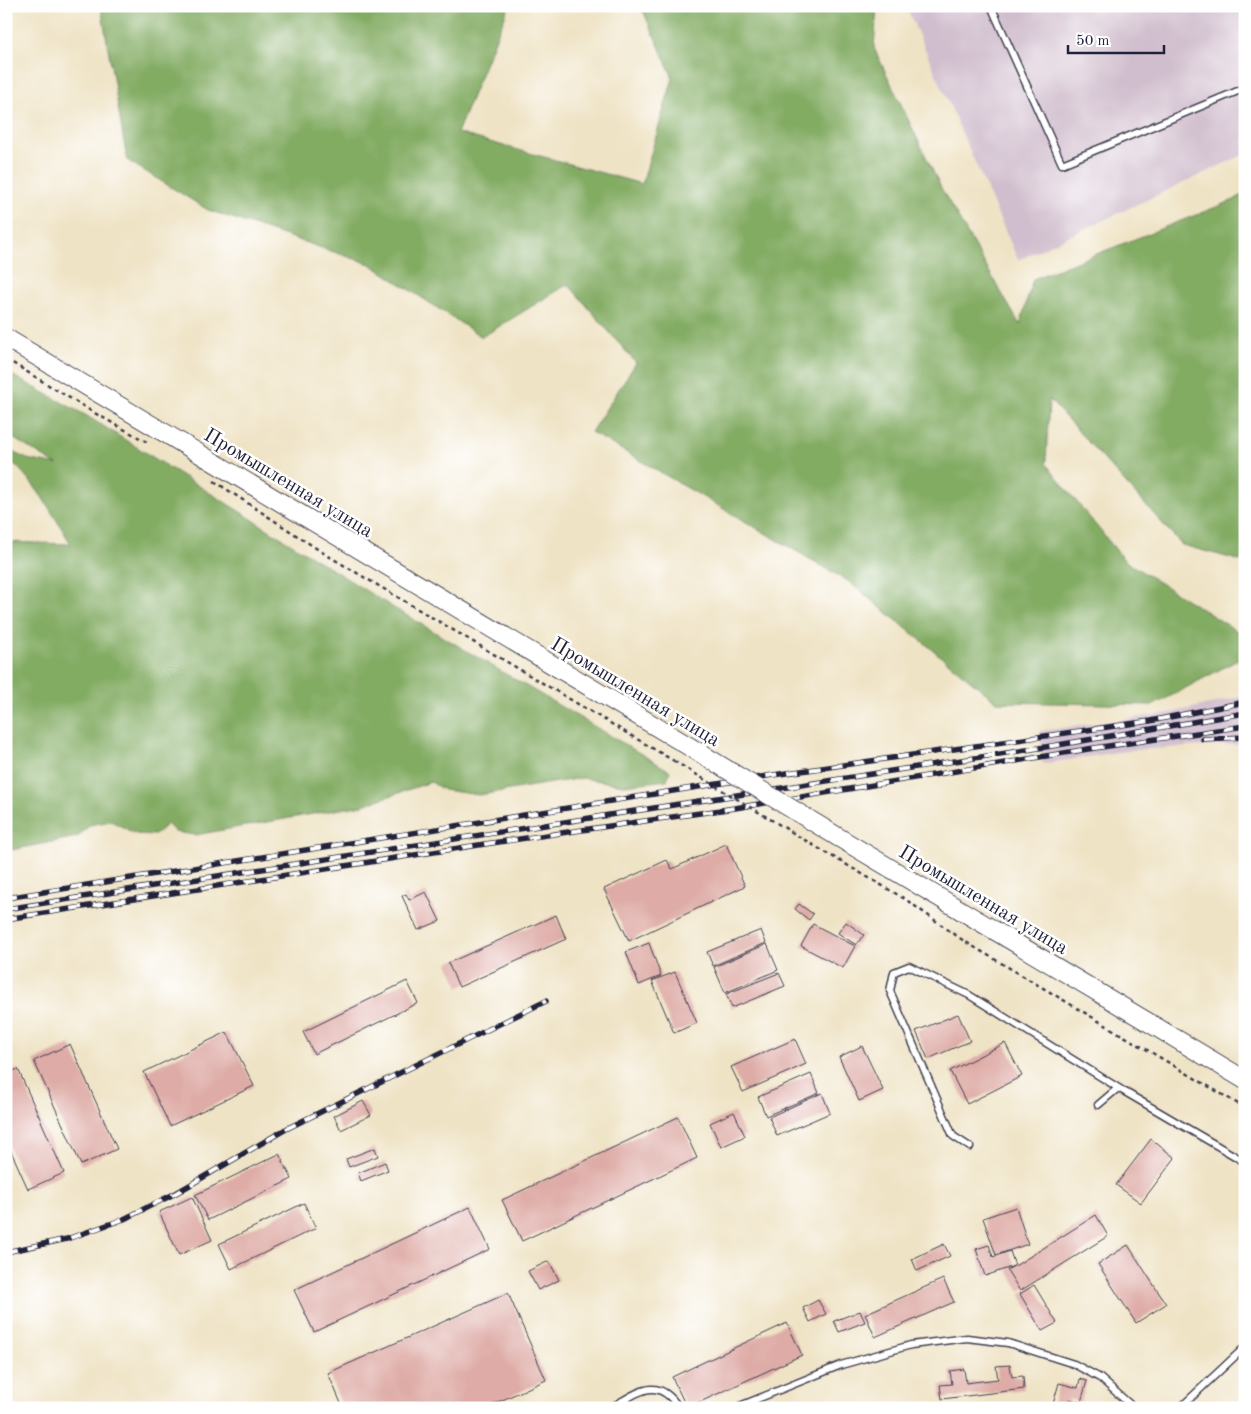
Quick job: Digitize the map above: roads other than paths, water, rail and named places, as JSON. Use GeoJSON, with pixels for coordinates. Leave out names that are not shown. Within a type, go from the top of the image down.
{"type":"FeatureCollection","features":[{"type":"Feature","properties":{"kind":"street","name":"Промышленная улица"},"geometry":{"type":"LineString","coordinates":[[6,338],[1245,1080]]}},
{"type":"Feature","properties":{"kind":"lane"},"geometry":{"type":"LineString","coordinates":[[991,6],[1062,164],[1245,88]]}},
{"type":"Feature","properties":{"kind":"lane"},"geometry":{"type":"LineString","coordinates":[[970,1147],[953,1136],[890,991],[894,972],[909,966],[969,995],[1118,1088],[1245,1162]]}},
{"type":"Feature","properties":{"kind":"lane"},"geometry":{"type":"LineString","coordinates":[[1098,1105],[1118,1088]]}},
{"type":"Feature","properties":{"kind":"lane"},"geometry":{"type":"LineString","coordinates":[[735,1408],[841,1365],[911,1344],[967,1338],[1008,1343],[1074,1364],[1100,1378],[1134,1408]]}},
{"type":"Feature","properties":{"kind":"lane"},"geometry":{"type":"LineString","coordinates":[[1180,1408],[1245,1348]]}},
{"type":"Feature","properties":{"kind":"lane"},"geometry":{"type":"LineString","coordinates":[[610,1408],[643,1390],[658,1388],[671,1395],[679,1408]]}},
{"type":"Feature","properties":{"kind":"railway"},"geometry":{"type":"LineString","coordinates":[[6,898],[773,775],[1150,721],[1245,702]]}},
{"type":"Feature","properties":{"kind":"railway"},"geometry":{"type":"LineString","coordinates":[[6,909],[1058,745],[1245,713]]}},
{"type":"Feature","properties":{"kind":"railway"},"geometry":{"type":"LineString","coordinates":[[6,919],[485,844],[735,808],[1088,749],[1245,726]]}},
{"type":"Feature","properties":{"kind":"railway"},"geometry":{"type":"LineString","coordinates":[[1203,739],[1245,737]]}},
{"type":"Feature","properties":{"kind":"railway"},"geometry":{"type":"LineString","coordinates":[[6,1252],[67,1239],[124,1219],[176,1193],[286,1129],[546,1001]]}}]}
